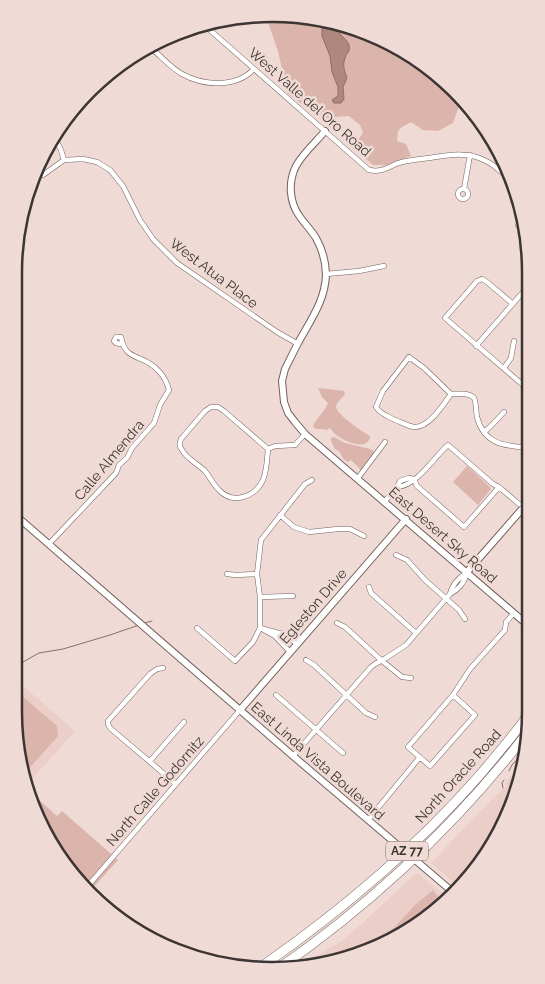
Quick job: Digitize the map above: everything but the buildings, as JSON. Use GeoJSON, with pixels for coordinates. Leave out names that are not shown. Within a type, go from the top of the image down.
{"type":"FeatureCollection","features":[{"type":"Feature","properties":{"kind":"highway","name":"North Oracle Road"},"geometry":{"type":"LineString","coordinates":[[268,962],[324,922],[368,886],[405,852],[456,802],[522,723]]}},
{"type":"Feature","properties":{"kind":"highway"},"geometry":{"type":"LineString","coordinates":[[498,770],[496,763],[517,736],[517,729]]}},
{"type":"Feature","properties":{"kind":"highway","name":"North Oracle Road"},"geometry":{"type":"LineString","coordinates":[[289,961],[328,932],[414,859],[461,811],[520,742]]}},
{"type":"Feature","properties":{"kind":"street","name":"West Valle del Oro Road"},"geometry":{"type":"LineString","coordinates":[[210,31],[370,170],[377,171],[397,163],[458,154],[470,155],[486,161],[501,172]]}},
{"type":"Feature","properties":{"kind":"street"},"geometry":{"type":"LineString","coordinates":[[155,52],[180,73],[205,82],[219,84],[232,81],[248,75],[254,69]]}},
{"type":"Feature","properties":{"kind":"street"},"geometry":{"type":"LineString","coordinates":[[326,131],[297,164],[293,174],[290,186],[296,212],[312,231],[322,250],[326,274],[359,271],[384,266]]}},
{"type":"Feature","properties":{"kind":"street"},"geometry":{"type":"LineString","coordinates":[[43,175],[64,160],[58,144]]}},
{"type":"Feature","properties":{"kind":"street"},"geometry":{"type":"LineString","coordinates":[[464,189],[470,155]]}},
{"type":"Feature","properties":{"kind":"street","name":"West Atua Place"},"geometry":{"type":"LineString","coordinates":[[64,160],[83,159],[97,162],[110,170],[124,186],[140,220],[153,239],[177,263],[277,332],[298,344]]}},
{"type":"Feature","properties":{"kind":"street","name":"East Desert Sky Road"},"geometry":{"type":"LineString","coordinates":[[326,274],[321,301],[285,369],[282,390],[288,413],[305,434],[522,620]]}},
{"type":"Feature","properties":{"kind":"street"},"geometry":{"type":"LineString","coordinates":[[513,304],[482,278],[476,281],[444,318],[522,384]]}},
{"type":"Feature","properties":{"kind":"street"},"geometry":{"type":"LineString","coordinates":[[476,346],[522,293]]}},
{"type":"Feature","properties":{"kind":"street"},"geometry":{"type":"LineString","coordinates":[[504,368],[511,358],[514,341]]}},
{"type":"Feature","properties":{"kind":"street","name":"Calle Almendra"},"geometry":{"type":"LineString","coordinates":[[49,544],[116,473],[119,465],[128,457],[132,448],[154,423],[160,405],[169,390],[167,383],[156,367],[128,353],[122,343]]}},
{"type":"Feature","properties":{"kind":"street"},"geometry":{"type":"LineString","coordinates":[[451,394],[428,422],[418,426],[409,426],[380,412],[376,407],[382,391],[409,357],[424,368],[451,394],[473,396],[477,418],[484,432],[489,436],[500,444],[522,447]]}},
{"type":"Feature","properties":{"kind":"street"},"geometry":{"type":"LineString","coordinates":[[211,407],[218,407],[268,449],[263,479],[255,492],[246,497],[235,498],[227,496],[219,490],[205,472],[183,452],[179,443],[206,411],[211,407]]}},
{"type":"Feature","properties":{"kind":"street"},"geometry":{"type":"LineString","coordinates":[[484,432],[504,412]]}},
{"type":"Feature","properties":{"kind":"street"},"geometry":{"type":"LineString","coordinates":[[268,449],[275,446],[295,445],[305,434]]}},
{"type":"Feature","properties":{"kind":"street"},"geometry":{"type":"LineString","coordinates":[[360,480],[385,442]]}},
{"type":"Feature","properties":{"kind":"street"},"geometry":{"type":"LineString","coordinates":[[385,501],[398,487],[400,481],[409,478],[414,479],[448,445],[519,504]]}},
{"type":"Feature","properties":{"kind":"street"},"geometry":{"type":"LineString","coordinates":[[414,479],[417,486],[464,527],[499,487]]}},
{"type":"Feature","properties":{"kind":"street"},"geometry":{"type":"LineString","coordinates":[[197,628],[235,661],[253,642],[260,628],[260,597],[257,574],[261,540],[305,484],[312,480]]}},
{"type":"Feature","properties":{"kind":"street"},"geometry":{"type":"LineString","coordinates":[[292,756],[371,667],[404,648],[446,598],[466,579],[468,572],[522,509]]}},
{"type":"Feature","properties":{"kind":"street"},"geometry":{"type":"LineString","coordinates":[[280,515],[294,527],[309,532],[350,529],[364,536]]}},
{"type":"Feature","properties":{"kind":"street","name":"Egleston Drive"},"geometry":{"type":"LineString","coordinates":[[240,710],[406,520]]}},
{"type":"Feature","properties":{"kind":"street","name":"East Linda Vista Boulevard"},"geometry":{"type":"LineString","coordinates":[[22,521],[292,756],[449,888]]}},
{"type":"Feature","properties":{"kind":"street"},"geometry":{"type":"LineString","coordinates":[[396,555],[407,560],[425,580],[459,610],[465,619]]}},
{"type":"Feature","properties":{"kind":"street"},"geometry":{"type":"LineString","coordinates":[[227,574],[257,574]]}},
{"type":"Feature","properties":{"kind":"street"},"geometry":{"type":"LineString","coordinates":[[369,587],[370,593],[416,633]]}},
{"type":"Feature","properties":{"kind":"street"},"geometry":{"type":"LineString","coordinates":[[260,597],[293,596]]}},
{"type":"Feature","properties":{"kind":"street"},"geometry":{"type":"LineString","coordinates":[[453,695],[475,715],[430,766],[408,747],[505,630],[506,622],[514,613]]}},
{"type":"Feature","properties":{"kind":"street"},"geometry":{"type":"LineString","coordinates":[[337,623],[345,626],[402,677],[411,678]]}},
{"type":"Feature","properties":{"kind":"street"},"geometry":{"type":"LineString","coordinates":[[260,628],[286,635],[299,642]]}},
{"type":"Feature","properties":{"kind":"street"},"geometry":{"type":"LineString","coordinates":[[260,628],[275,636],[290,652]]}},
{"type":"Feature","properties":{"kind":"street"},"geometry":{"type":"LineString","coordinates":[[283,644],[286,635]]}},
{"type":"Feature","properties":{"kind":"street"},"geometry":{"type":"LineString","coordinates":[[306,660],[346,696],[375,717]]}},
{"type":"Feature","properties":{"kind":"street"},"geometry":{"type":"LineString","coordinates":[[163,668],[157,669],[150,674],[108,721],[108,724],[110,728],[176,784]]}},
{"type":"Feature","properties":{"kind":"street"},"geometry":{"type":"LineString","coordinates":[[276,695],[343,754]]}},
{"type":"Feature","properties":{"kind":"street","name":"North Calle Godornitz"},"geometry":{"type":"LineString","coordinates":[[91,882],[240,710]]}},
{"type":"Feature","properties":{"kind":"street"},"geometry":{"type":"LineString","coordinates":[[150,761],[184,722]]}},
{"type":"Feature","properties":{"kind":"street"},"geometry":{"type":"LineString","coordinates":[[368,820],[420,757]]}},
{"type":"Feature","properties":{"kind":"shaded area"},"geometry":{"type":"Polygon","coordinates":[[[268,22],[321,27],[337,31],[383,48],[398,56],[425,74],[459,107],[453,123],[438,131],[423,130],[411,122],[402,127],[398,131],[397,141],[406,144],[411,156],[386,165],[373,165],[352,148],[363,133],[360,125],[349,116],[322,118],[288,94],[278,51],[268,22]]]}},
{"type":"Feature","properties":{"kind":"shaded area"},"geometry":{"type":"Polygon","coordinates":[[[322,27],[339,32],[349,46],[349,51],[344,61],[347,78],[343,87],[344,99],[341,103],[334,103],[332,100],[338,96],[338,87],[332,72],[330,56],[322,36],[322,27]]]}},
{"type":"Feature","properties":{"kind":"shaded area"},"geometry":{"type":"Polygon","coordinates":[[[318,388],[344,391],[345,394],[336,405],[337,410],[351,423],[370,436],[368,441],[364,444],[352,443],[339,437],[329,428],[327,430],[314,428],[313,426],[328,403],[322,397],[318,388]]]}},
{"type":"Feature","properties":{"kind":"shaded area"},"geometry":{"type":"Polygon","coordinates":[[[334,437],[345,443],[375,452],[361,470],[351,460],[348,462],[345,460],[340,452],[335,449],[331,441],[331,438],[334,437]]]}},
{"type":"Feature","properties":{"kind":"shaded area"},"geometry":{"type":"Polygon","coordinates":[[[467,466],[491,489],[478,505],[453,482],[467,466]]]}},
{"type":"Feature","properties":{"kind":"shaded area"},"geometry":{"type":"Polygon","coordinates":[[[22,685],[75,731],[32,779],[27,760],[23,728],[22,685]]]}},
{"type":"Feature","properties":{"kind":"shaded area"},"geometry":{"type":"Polygon","coordinates":[[[22,696],[57,726],[58,736],[29,768],[23,728],[22,696]]]}},
{"type":"Feature","properties":{"kind":"shaded area"},"geometry":{"type":"Polygon","coordinates":[[[515,771],[497,822],[471,864],[454,883],[431,863],[493,798],[507,786],[505,784],[515,771]]]}},
{"type":"Feature","properties":{"kind":"shaded area"},"geometry":{"type":"Polygon","coordinates":[[[39,800],[57,816],[62,811],[118,860],[94,886],[74,864],[56,836],[39,800]]]}},
{"type":"Feature","properties":{"kind":"shaded area"},"geometry":{"type":"Polygon","coordinates":[[[415,874],[419,874],[443,894],[425,910],[383,936],[353,948],[314,958],[343,940],[415,874]]]}},
{"type":"Feature","properties":{"kind":"shaded area"},"geometry":{"type":"Polygon","coordinates":[[[433,890],[439,897],[425,910],[391,932],[391,931],[415,905],[433,890]]]}},
{"type":"Feature","properties":{"kind":"waterway"},"geometry":{"type":"LineString","coordinates":[[145,623],[152,621]]}},
{"type":"Feature","properties":{"kind":"waterway"},"geometry":{"type":"LineString","coordinates":[[22,663],[39,653],[63,649],[139,625]]}},
{"type":"Feature","properties":{"kind":"waterway"},"geometry":{"type":"LineString","coordinates":[[509,771],[518,758]]}},
{"type":"Feature","properties":{"kind":"waterway"},"geometry":{"type":"LineString","coordinates":[[503,788],[502,783],[504,780]]}}]}
